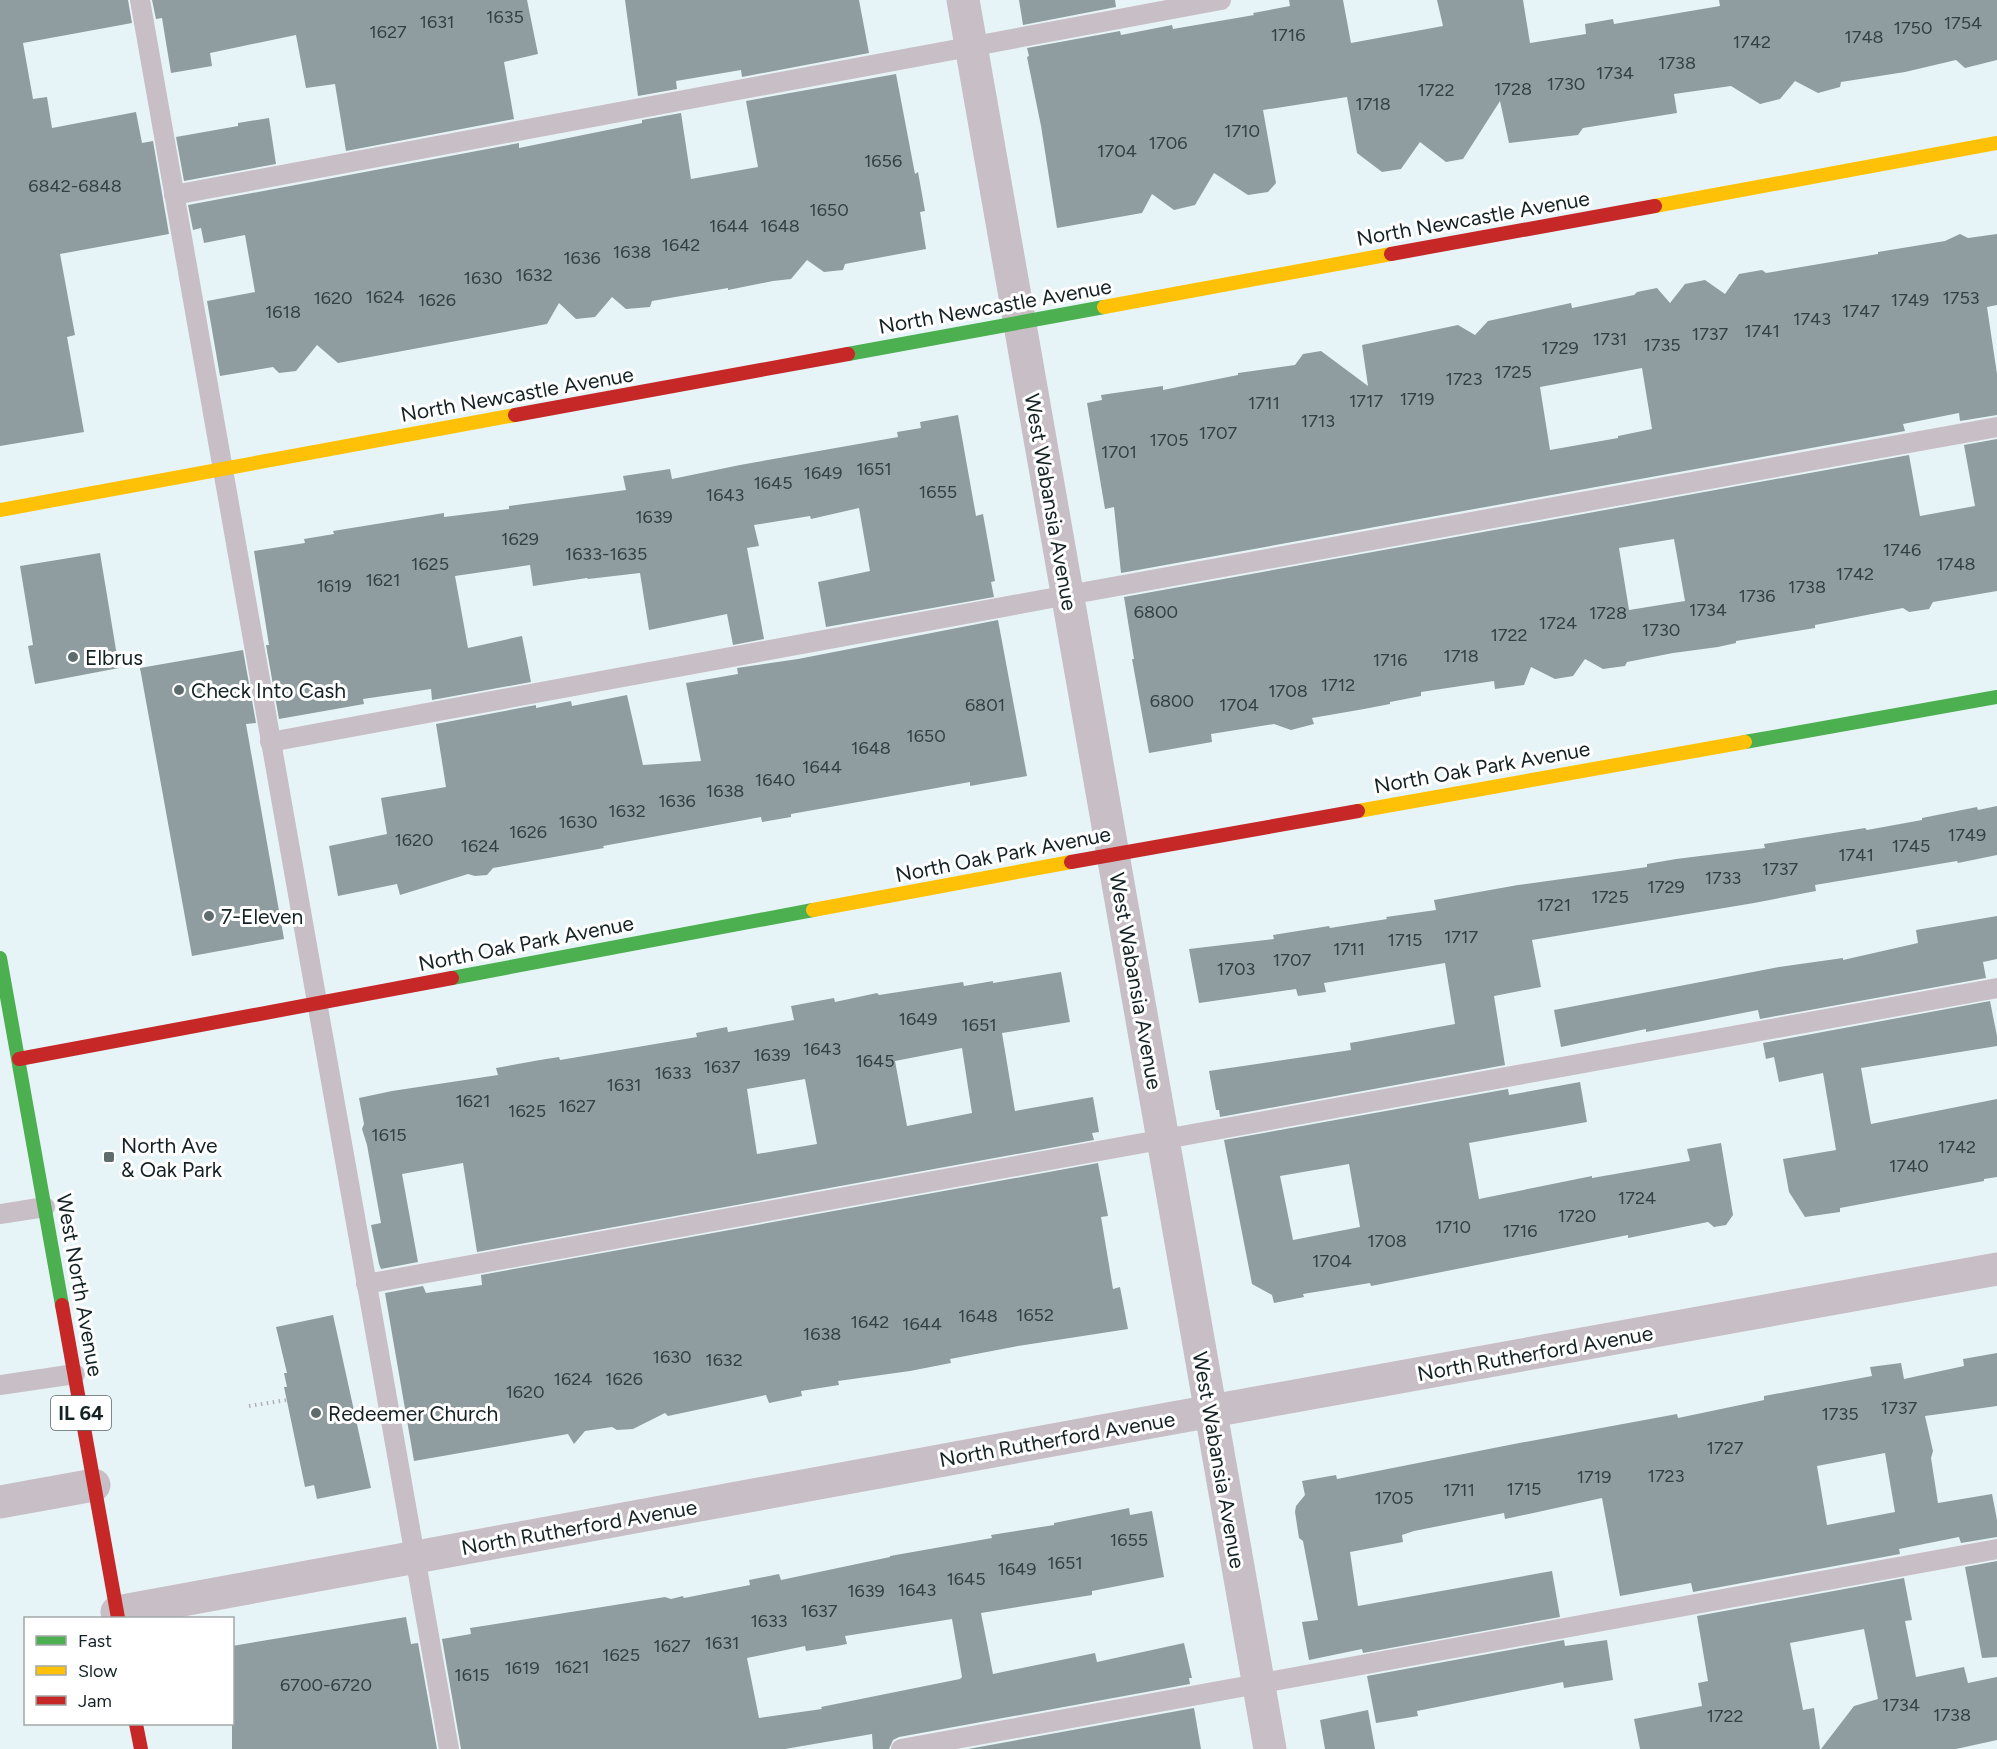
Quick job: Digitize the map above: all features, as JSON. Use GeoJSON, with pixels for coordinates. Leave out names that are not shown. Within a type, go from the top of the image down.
{"type":"FeatureCollection","features":[{"type":"Feature","properties":{"kind":"street","name":"West Wabansia Avenue"},"geometry":{"type":"LineString","coordinates":[[963,0],[1270,1749]]}},
{"type":"Feature","properties":{"kind":"street","name":"North Newcastle Avenue"},"geometry":{"type":"LineString","coordinates":[[0,510],[1997,143]]}},
{"type":"Feature","properties":{"kind":"street","name":"North Oak Park Avenue"},"geometry":{"type":"LineString","coordinates":[[19,1059],[1114,854],[1997,697]]}},
{"type":"Feature","properties":{"kind":"street","name":"West North Avenue"},"geometry":{"type":"LineString","coordinates":[[0,958],[117,1615]]}},
{"type":"Feature","properties":{"kind":"street","name":"North Rutherford Avenue"},"geometry":{"type":"LineString","coordinates":[[117,1615],[415,1557],[1997,1269]]}},
{"type":"Feature","properties":{"kind":"street"},"geometry":{"type":"LineString","coordinates":[[0,1502],[94,1485]]}},
{"type":"Feature","properties":{"kind":"street"},"geometry":{"type":"LineString","coordinates":[[136,1725],[141,1749]]}},
{"type":"Feature","properties":{"kind":"lane"},"geometry":{"type":"LineString","coordinates":[[140,0],[449,1749]]}},
{"type":"Feature","properties":{"kind":"lane"},"geometry":{"type":"LineString","coordinates":[[174,195],[1221,0]]}},
{"type":"Feature","properties":{"kind":"lane"},"geometry":{"type":"LineString","coordinates":[[270,741],[1997,427]]}},
{"type":"Feature","properties":{"kind":"lane"},"geometry":{"type":"LineString","coordinates":[[366,1284],[1997,988]]}},
{"type":"Feature","properties":{"kind":"lane"},"geometry":{"type":"LineString","coordinates":[[0,1214],[45,1207]]}},
{"type":"Feature","properties":{"kind":"lane"},"geometry":{"type":"LineString","coordinates":[[0,1385],[75,1374]]}},
{"type":"Feature","properties":{"kind":"lane"},"geometry":{"type":"LineString","coordinates":[[901,1749],[1997,1549]]}},
{"type":"Feature","properties":{"kind":"path"},"geometry":{"type":"LineString","coordinates":[[249,1406],[286,1400]]}},
{"type":"Feature","properties":{"kind":"building"},"geometry":{"type":"Polygon","coordinates":[[[0,0],[128,0],[132,23],[23,43],[33,99],[47,97],[52,128],[136,112],[142,143],[153,141],[169,234],[60,254],[75,335],[67,337],[84,432],[0,446],[0,0]]]}},
{"type":"Feature","properties":{"kind":"building"},"geometry":{"type":"Polygon","coordinates":[[[152,0],[527,0],[538,54],[504,62],[514,119],[346,151],[335,84],[306,88],[296,35],[210,53],[212,66],[171,73],[162,18],[156,19],[152,0]]]}},
{"type":"Feature","properties":{"kind":"building"},"geometry":{"type":"Polygon","coordinates":[[[625,0],[859,0],[869,53],[742,77],[741,70],[676,81],[677,89],[638,96],[625,0]]]}},
{"type":"Feature","properties":{"kind":"building"},"geometry":{"type":"Polygon","coordinates":[[[1019,0],[1115,0],[1116,7],[1023,25],[1019,0]]]}},
{"type":"Feature","properties":{"kind":"building"},"geometry":{"type":"Polygon","coordinates":[[[1289,0],[1343,0],[1351,43],[1443,26],[1437,0],[1523,0],[1530,43],[1586,34],[1585,24],[1613,19],[1614,24],[1720,6],[1719,0],[1997,0],[1997,60],[1965,68],[1956,60],[1905,72],[1841,82],[1840,87],[1818,93],[1795,81],[1780,99],[1760,104],[1731,86],[1674,94],[1677,113],[1583,128],[1578,135],[1509,143],[1500,101],[1463,159],[1446,162],[1420,142],[1401,169],[1382,172],[1357,153],[1347,97],[1263,110],[1276,183],[1268,192],[1248,195],[1214,173],[1195,205],[1174,210],[1152,194],[1142,213],[1057,228],[1027,48],[1120,31],[1121,35],[1172,25],[1173,29],[1254,15],[1253,13],[1290,6],[1289,0]]]}},
{"type":"Feature","properties":{"kind":"building"},"geometry":{"type":"Polygon","coordinates":[[[896,74],[915,174],[918,172],[925,211],[920,212],[926,249],[845,264],[843,270],[824,272],[807,260],[791,279],[652,301],[650,307],[626,309],[612,297],[595,317],[576,319],[559,303],[547,324],[338,363],[317,345],[296,371],[279,373],[273,367],[220,376],[207,301],[255,292],[245,235],[204,243],[201,228],[193,230],[188,205],[519,143],[519,148],[681,113],[691,179],[758,167],[746,101],[896,74]]]}},
{"type":"Feature","properties":{"kind":"building"},"geometry":{"type":"Polygon","coordinates":[[[269,118],[276,164],[184,181],[176,137],[269,118]]]}},
{"type":"Feature","properties":{"kind":"building"},"geometry":{"type":"Polygon","coordinates":[[[1960,234],[1968,238],[1997,234],[1997,305],[1987,307],[1997,374],[1997,415],[1960,421],[1959,413],[1903,424],[1905,431],[1121,573],[1114,507],[1105,509],[1087,403],[1102,400],[1101,395],[1163,386],[1163,390],[1238,375],[1238,373],[1295,365],[1303,354],[1321,351],[1368,386],[1362,345],[1458,325],[1475,335],[1488,321],[1571,303],[1572,308],[1657,288],[1670,303],[1685,284],[1705,280],[1725,294],[1739,274],[1762,270],[1766,273],[1945,241],[1960,234]],[[1642,368],[1540,387],[1550,450],[1618,438],[1618,436],[1652,429],[1642,368]]]}},
{"type":"Feature","properties":{"kind":"building"},"geometry":{"type":"Polygon","coordinates":[[[958,415],[976,516],[983,514],[995,581],[991,582],[994,597],[826,627],[818,582],[870,571],[859,508],[811,519],[810,516],[754,525],[759,546],[747,548],[764,639],[733,645],[727,614],[649,630],[640,573],[533,586],[530,565],[455,576],[468,648],[522,636],[531,682],[432,700],[431,689],[363,699],[364,704],[279,719],[266,645],[269,645],[254,551],[305,543],[304,539],[334,534],[333,531],[444,513],[444,517],[509,509],[509,506],[626,490],[623,476],[670,469],[672,479],[898,437],[897,432],[921,428],[920,422],[958,415]]]}},
{"type":"Feature","properties":{"kind":"building"},"geometry":{"type":"Polygon","coordinates":[[[1997,439],[1997,591],[1933,602],[1929,609],[1909,612],[1903,608],[1815,625],[1815,628],[1736,641],[1736,643],[1718,647],[1627,662],[1625,666],[1603,669],[1585,659],[1573,676],[1555,679],[1531,667],[1524,685],[1495,689],[1494,681],[1421,692],[1421,696],[1390,702],[1390,704],[1312,718],[1314,724],[1291,730],[1274,724],[1211,734],[1212,742],[1149,753],[1132,659],[1134,659],[1124,597],[1909,455],[1920,516],[1975,506],[1964,445],[1997,439]],[[1674,539],[1619,548],[1629,610],[1685,601],[1674,539]]]}},
{"type":"Feature","properties":{"kind":"building"},"geometry":{"type":"Polygon","coordinates":[[[100,553],[119,668],[35,684],[28,646],[33,645],[20,566],[100,553]]]}},
{"type":"Feature","properties":{"kind":"building"},"geometry":{"type":"Polygon","coordinates":[[[998,620],[1027,776],[970,786],[970,782],[791,814],[791,817],[762,822],[761,817],[603,846],[604,848],[493,868],[487,875],[468,874],[400,895],[397,884],[338,896],[329,846],[387,834],[381,798],[446,787],[436,724],[536,705],[536,708],[571,701],[572,706],[627,695],[643,765],[701,761],[686,683],[738,674],[737,668],[798,659],[998,620]]]}},
{"type":"Feature","properties":{"kind":"building"},"geometry":{"type":"Polygon","coordinates":[[[243,650],[256,723],[246,724],[284,939],[192,956],[140,668],[243,650]]]}},
{"type":"Feature","properties":{"kind":"building"},"geometry":{"type":"Polygon","coordinates":[[[1997,806],[1997,855],[1815,885],[1816,891],[1754,903],[1532,940],[1541,987],[1494,996],[1505,1065],[1220,1117],[1219,1110],[1216,1110],[1209,1071],[1351,1050],[1350,1043],[1455,1024],[1445,963],[1324,983],[1326,992],[1298,996],[1296,989],[1199,1003],[1189,949],[1274,939],[1273,935],[1436,910],[1434,900],[1518,885],[1647,867],[1647,864],[1676,859],[1765,848],[1764,844],[1865,828],[1867,830],[1977,807],[1978,810],[1997,806]]]}},
{"type":"Feature","properties":{"kind":"building"},"geometry":{"type":"Polygon","coordinates":[[[1997,916],[1997,959],[1983,962],[1986,978],[1760,1019],[1758,1010],[1646,1032],[1646,1029],[1561,1047],[1554,1010],[1779,967],[1843,958],[1843,960],[1918,943],[1916,930],[1997,916]]]}},
{"type":"Feature","properties":{"kind":"building"},"geometry":{"type":"Polygon","coordinates":[[[1061,972],[1070,1022],[1002,1033],[1015,1111],[1093,1097],[1099,1132],[1092,1133],[1094,1140],[477,1252],[463,1163],[402,1174],[418,1262],[381,1269],[371,1225],[381,1223],[362,1129],[364,1124],[359,1098],[498,1075],[496,1068],[540,1060],[559,1057],[560,1060],[697,1037],[696,1033],[727,1027],[728,1032],[794,1020],[791,1006],[834,998],[835,1002],[877,993],[879,995],[963,982],[964,986],[993,981],[993,983],[1061,972]],[[962,1048],[895,1061],[907,1126],[972,1113],[962,1048]],[[805,1079],[747,1089],[757,1154],[817,1144],[805,1079]]]}},
{"type":"Feature","properties":{"kind":"building"},"geometry":{"type":"Polygon","coordinates":[[[1990,1001],[1997,1046],[1861,1068],[1871,1124],[1997,1099],[1997,1177],[1840,1208],[1840,1212],[1805,1217],[1789,1192],[1783,1159],[1836,1150],[1823,1073],[1779,1082],[1774,1057],[1766,1059],[1763,1043],[1990,1001]]]}},
{"type":"Feature","properties":{"kind":"building"},"geometry":{"type":"Polygon","coordinates":[[[1580,1082],[1587,1122],[1469,1143],[1479,1199],[1592,1176],[1592,1178],[1690,1161],[1687,1149],[1721,1143],[1733,1215],[1726,1225],[1714,1227],[1708,1222],[1628,1238],[1628,1235],[1371,1286],[1370,1283],[1303,1294],[1304,1297],[1274,1303],[1272,1295],[1252,1284],[1224,1140],[1508,1089],[1509,1095],[1580,1082]],[[1349,1164],[1280,1176],[1293,1240],[1360,1227],[1349,1164]]]}},
{"type":"Feature","properties":{"kind":"building"},"geometry":{"type":"Polygon","coordinates":[[[1098,1163],[1108,1216],[1101,1217],[1113,1289],[1120,1287],[1128,1329],[950,1359],[951,1363],[910,1371],[838,1381],[839,1385],[801,1391],[802,1396],[769,1403],[766,1395],[668,1416],[665,1413],[633,1429],[617,1430],[612,1427],[585,1431],[574,1444],[568,1434],[414,1461],[385,1293],[423,1286],[426,1293],[482,1285],[481,1275],[1098,1163]]]}},
{"type":"Feature","properties":{"kind":"building","name":"Redeemer Church"},"geometry":{"type":"Polygon","coordinates":[[[333,1315],[371,1488],[317,1499],[314,1485],[305,1487],[284,1387],[287,1387],[284,1373],[287,1373],[276,1327],[333,1315]]]}},
{"type":"Feature","properties":{"kind":"building"},"geometry":{"type":"Polygon","coordinates":[[[1997,1353],[1997,1406],[1925,1416],[1933,1451],[1931,1458],[1938,1503],[1992,1494],[1997,1520],[1997,1537],[1961,1543],[1959,1537],[1899,1549],[1900,1554],[1693,1592],[1691,1583],[1620,1596],[1602,1498],[1505,1519],[1504,1513],[1414,1531],[1402,1535],[1403,1542],[1350,1552],[1358,1606],[1552,1571],[1560,1617],[1363,1653],[1362,1649],[1309,1660],[1302,1622],[1318,1620],[1295,1512],[1296,1506],[1305,1495],[1302,1481],[1336,1475],[1337,1479],[1677,1414],[1678,1418],[1764,1400],[1764,1396],[1872,1376],[1870,1367],[1901,1363],[1904,1379],[1964,1366],[1963,1359],[1997,1353]],[[1885,1453],[1817,1466],[1827,1525],[1895,1512],[1885,1453]]]}},
{"type":"Feature","properties":{"kind":"building"},"geometry":{"type":"Polygon","coordinates":[[[1129,1508],[1130,1515],[1152,1511],[1164,1577],[1092,1591],[1092,1595],[981,1613],[993,1674],[1095,1653],[1097,1662],[1184,1643],[1192,1678],[1189,1678],[1190,1684],[899,1737],[893,1740],[889,1749],[873,1749],[872,1734],[785,1749],[461,1749],[442,1639],[471,1634],[470,1628],[665,1597],[671,1599],[683,1596],[684,1598],[750,1585],[749,1580],[779,1574],[781,1580],[890,1556],[992,1538],[991,1535],[1054,1525],[1054,1523],[1129,1508]],[[952,1619],[845,1636],[847,1644],[837,1646],[806,1651],[805,1646],[747,1658],[759,1718],[822,1709],[821,1707],[962,1677],[952,1619]]]}},
{"type":"Feature","properties":{"kind":"building"},"geometry":{"type":"Polygon","coordinates":[[[1997,1561],[1997,1657],[1982,1658],[1965,1567],[1997,1561]]]}},
{"type":"Feature","properties":{"kind":"building"},"geometry":{"type":"Polygon","coordinates":[[[1904,1578],[1912,1620],[1905,1621],[1916,1677],[1964,1667],[1968,1683],[1997,1677],[1997,1740],[1956,1749],[1821,1749],[1854,1706],[1878,1699],[1864,1629],[1790,1643],[1803,1710],[1814,1708],[1820,1749],[1640,1749],[1634,1719],[1702,1706],[1698,1683],[1708,1681],[1697,1616],[1904,1578]]]}},
{"type":"Feature","properties":{"kind":"building"},"geometry":{"type":"Polygon","coordinates":[[[406,1617],[411,1644],[418,1643],[437,1749],[232,1749],[234,1646],[406,1617]]]}},
{"type":"Feature","properties":{"kind":"building"},"geometry":{"type":"Polygon","coordinates":[[[1564,1640],[1565,1646],[1607,1640],[1613,1680],[1564,1688],[1563,1682],[1417,1711],[1418,1716],[1376,1723],[1367,1676],[1564,1640]]]}},
{"type":"Feature","properties":{"kind":"building"},"geometry":{"type":"Polygon","coordinates":[[[1194,1708],[1201,1749],[968,1749],[1194,1708]]]}},
{"type":"Feature","properties":{"kind":"building"},"geometry":{"type":"Polygon","coordinates":[[[1368,1710],[1375,1749],[1325,1749],[1320,1720],[1368,1710]]]}},
{"type":"Feature","properties":{"kind":"traffic: fast"},"geometry":{"type":"LineString","coordinates":[[848,354],[1104,307]]}},
{"type":"Feature","properties":{"kind":"traffic: fast"},"geometry":{"type":"LineString","coordinates":[[1745,742],[1997,697]]}},
{"type":"Feature","properties":{"kind":"traffic: fast"},"geometry":{"type":"LineString","coordinates":[[452,978],[813,910]]}},
{"type":"Feature","properties":{"kind":"traffic: fast"},"geometry":{"type":"LineString","coordinates":[[0,958],[62,1305]]}},
{"type":"Feature","properties":{"kind":"traffic: slow"},"geometry":{"type":"LineString","coordinates":[[1655,206],[1997,143]]}},
{"type":"Feature","properties":{"kind":"traffic: slow"},"geometry":{"type":"LineString","coordinates":[[1104,307],[1391,254]]}},
{"type":"Feature","properties":{"kind":"traffic: slow"},"geometry":{"type":"LineString","coordinates":[[0,510],[515,415]]}},
{"type":"Feature","properties":{"kind":"traffic: slow"},"geometry":{"type":"LineString","coordinates":[[1358,811],[1745,742]]}},
{"type":"Feature","properties":{"kind":"traffic: slow"},"geometry":{"type":"LineString","coordinates":[[813,910],[1071,862]]}},
{"type":"Feature","properties":{"kind":"traffic: jam"},"geometry":{"type":"LineString","coordinates":[[1391,254],[1655,206]]}},
{"type":"Feature","properties":{"kind":"traffic: jam"},"geometry":{"type":"LineString","coordinates":[[515,415],[848,354]]}},
{"type":"Feature","properties":{"kind":"traffic: jam"},"geometry":{"type":"LineString","coordinates":[[1071,862],[1358,811]]}},
{"type":"Feature","properties":{"kind":"traffic: jam"},"geometry":{"type":"LineString","coordinates":[[19,1059],[452,978]]}},
{"type":"Feature","properties":{"kind":"traffic: jam"},"geometry":{"type":"LineString","coordinates":[[62,1305],[118,1617]]}},
{"type":"Feature","properties":{"kind":"traffic: jam"},"geometry":{"type":"LineString","coordinates":[[136,1725],[141,1749]]}},
{"type":"Feature","properties":{"kind":"place","name":"Elbrus"},"geometry":{"type":"Point","coordinates":[73,657]}},
{"type":"Feature","properties":{"kind":"place","name":"Check Into Cash"},"geometry":{"type":"Point","coordinates":[179,690]}},
{"type":"Feature","properties":{"kind":"place","name":"7-Eleven"},"geometry":{"type":"Point","coordinates":[209,916]}},
{"type":"Feature","properties":{"kind":"place","name":"North Ave & Oak Park"},"geometry":{"type":"Point","coordinates":[109,1157]}},
{"type":"Feature","properties":{"kind":"place","name":"Redeemer Church"},"geometry":{"type":"Point","coordinates":[316,1413]}}]}
